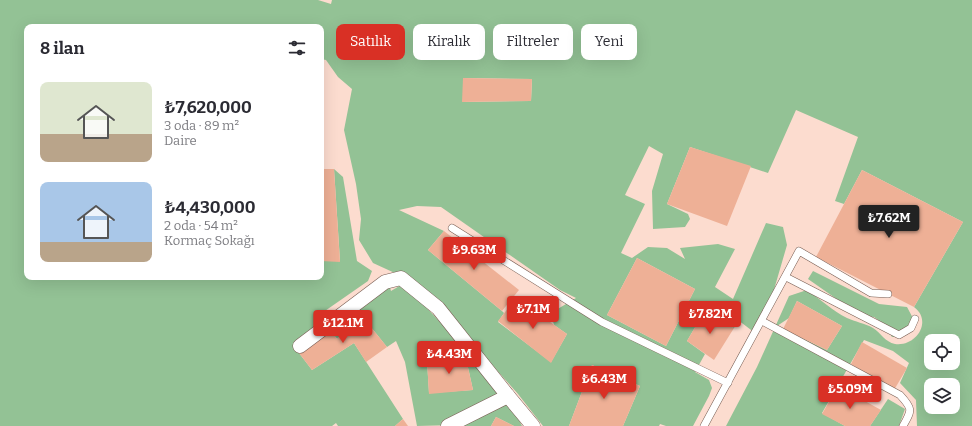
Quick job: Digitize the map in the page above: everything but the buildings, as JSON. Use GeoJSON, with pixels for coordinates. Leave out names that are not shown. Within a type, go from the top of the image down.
{"type":"FeatureCollection","features":[{"type":"Feature","properties":{"kind":"street"},"geometry":{"type":"LineString","coordinates":[[300,346],[385,282],[401,278],[438,308],[533,426]]}},
{"type":"Feature","properties":{"kind":"street"},"geometry":{"type":"LineString","coordinates":[[448,426],[508,396]]}},
{"type":"Feature","properties":{"kind":"lane"},"geometry":{"type":"LineString","coordinates":[[452,228],[602,322],[728,383]]}},
{"type":"Feature","properties":{"kind":"lane"},"geometry":{"type":"LineString","coordinates":[[704,426],[799,251],[871,293],[888,294]]}},
{"type":"Feature","properties":{"kind":"lane"},"geometry":{"type":"LineString","coordinates":[[786,277],[898,335],[911,328],[915,319]]}},
{"type":"Feature","properties":{"kind":"lane"},"geometry":{"type":"LineString","coordinates":[[762,321],[900,395],[909,405],[910,409],[910,413],[903,426]]}},
{"type":"Feature","properties":{"kind":"green space"},"geometry":{"type":"Polygon","coordinates":[[[0,0],[318,0],[331,4],[332,0],[972,0],[972,426],[917,426],[916,400],[900,383],[909,363],[893,351],[864,340],[822,413],[845,426],[726,426],[757,367],[775,328],[783,329],[827,350],[842,326],[797,301],[789,318],[775,327],[789,296],[807,290],[842,315],[873,328],[892,343],[903,344],[910,341],[920,332],[922,319],[920,313],[914,307],[963,222],[862,170],[844,204],[835,201],[858,137],[796,110],[768,173],[690,147],[667,204],[688,214],[690,219],[685,227],[653,229],[652,191],[663,154],[649,146],[625,195],[645,204],[621,253],[632,258],[648,247],[667,248],[685,259],[680,248],[718,244],[735,249],[715,287],[733,299],[766,223],[783,227],[787,245],[771,300],[755,333],[738,320],[734,328],[704,312],[687,341],[705,354],[695,372],[709,380],[712,388],[693,426],[666,426],[660,424],[659,426],[623,426],[640,386],[592,365],[569,426],[543,426],[518,394],[432,298],[397,274],[373,263],[359,240],[361,219],[356,184],[344,130],[352,89],[338,77],[326,60],[324,60],[324,24],[24,24],[24,280],[324,280],[324,261],[340,261],[334,169],[343,177],[357,261],[372,271],[368,281],[322,313],[328,326],[388,281],[391,291],[401,285],[426,307],[453,336],[465,354],[517,416],[522,426],[514,426],[496,417],[491,426],[417,426],[405,362],[396,341],[387,347],[362,316],[337,339],[328,327],[299,353],[312,370],[354,343],[403,419],[395,426],[338,426],[336,423],[332,426],[0,426],[0,0]],[[463,78],[463,102],[531,101],[532,79],[463,78]],[[417,206],[399,210],[444,231],[428,250],[504,313],[498,322],[551,362],[567,334],[554,325],[551,313],[576,298],[560,290],[441,207],[417,206]],[[637,258],[607,315],[666,346],[695,289],[637,258]],[[465,354],[427,361],[429,393],[473,390],[465,354]]]}},
{"type":"Feature","properties":{"kind":"green space"},"geometry":{"type":"Polygon","coordinates":[[[813,271],[879,304],[907,307],[915,322],[907,335],[892,337],[885,325],[874,317],[861,316],[808,279],[813,271]]]}},
{"type":"Feature","properties":{"kind":"green space"},"geometry":{"type":"Polygon","coordinates":[[[888,399],[905,409],[899,426],[870,426],[888,399]]]}}]}
